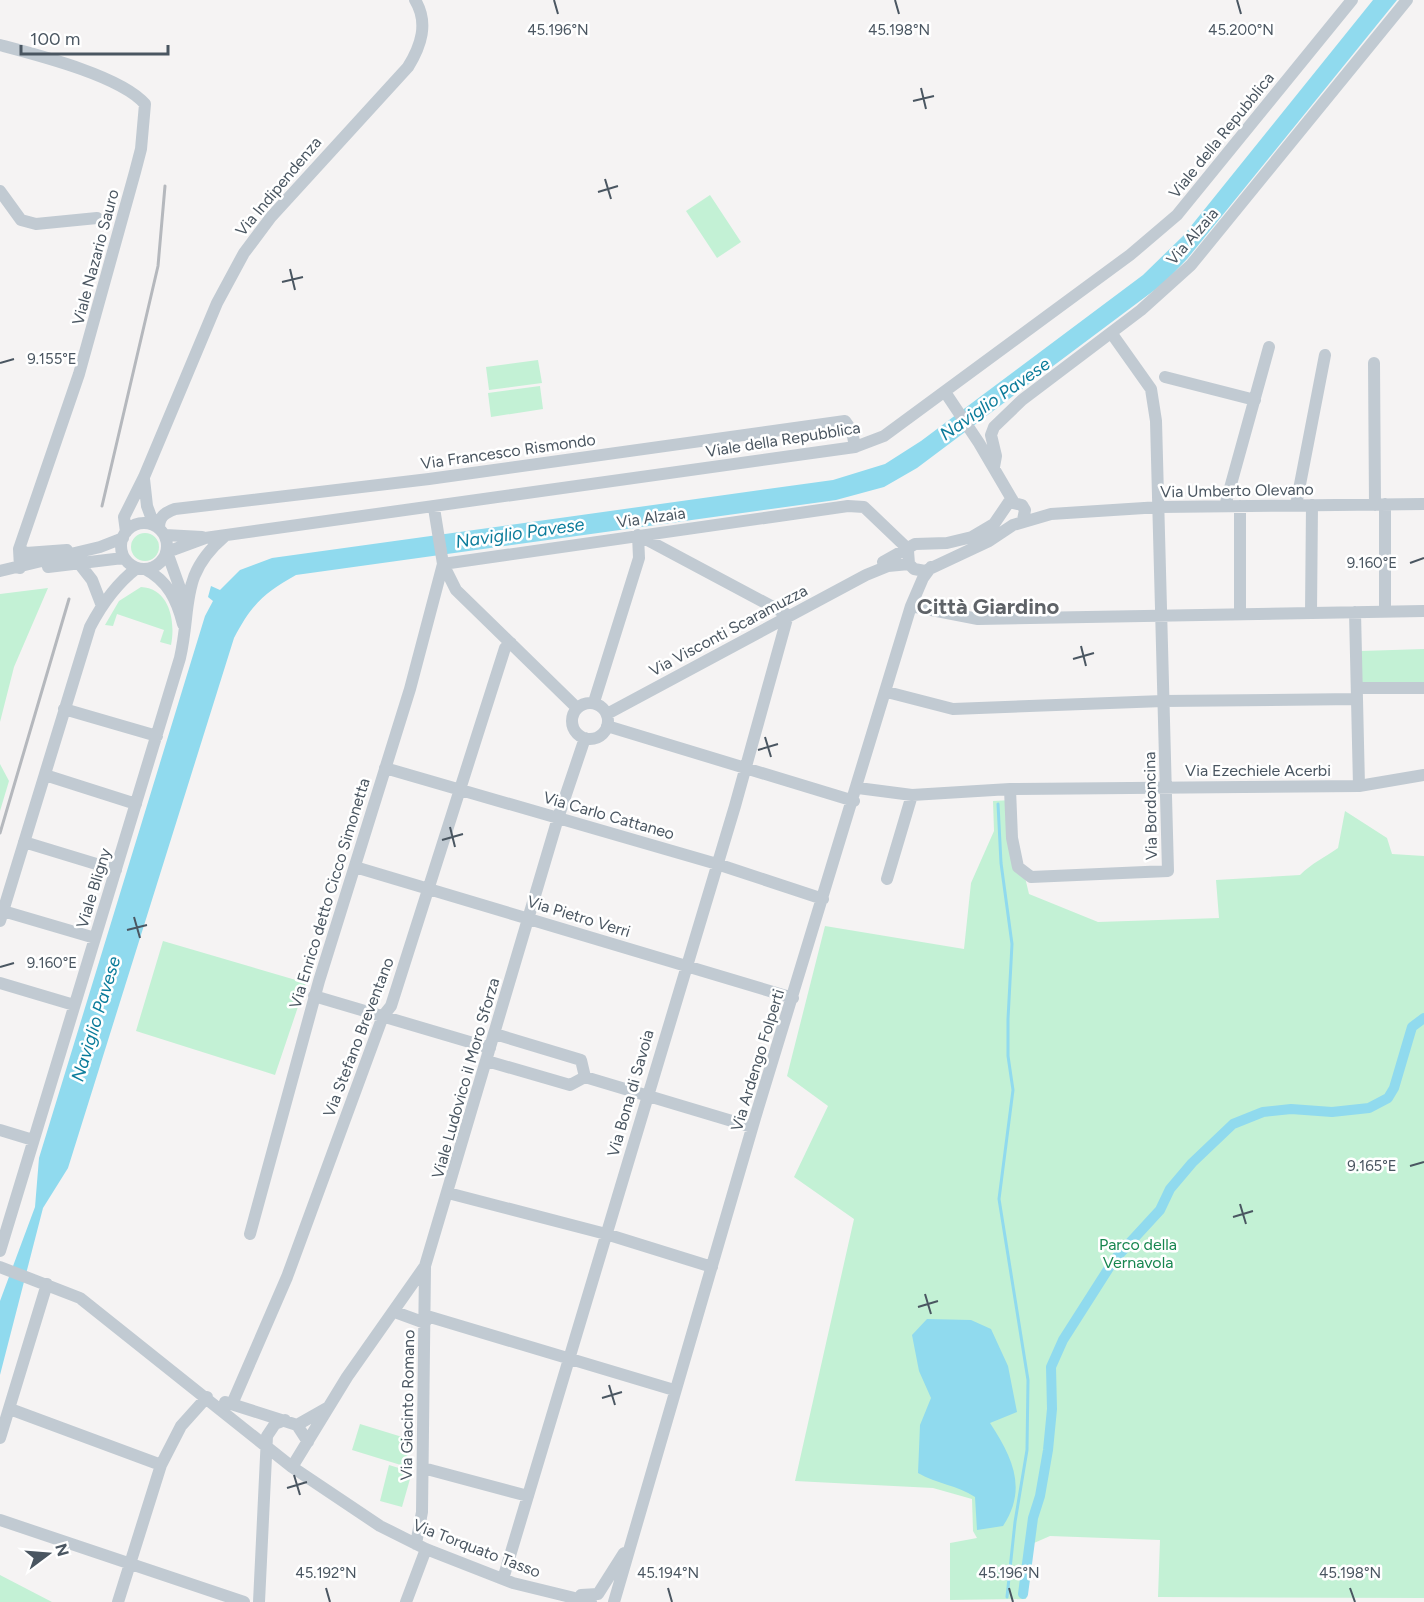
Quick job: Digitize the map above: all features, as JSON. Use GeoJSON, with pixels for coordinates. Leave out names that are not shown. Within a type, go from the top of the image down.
{"type":"FeatureCollection","features":[{"type":"Feature","properties":{"kind":"street","name":"Via Indipendenza"},"geometry":{"type":"LineString","coordinates":[[124,535],[124,518],[144,477],[217,303],[244,253],[271,216],[408,67],[417,51],[424,24],[416,0]]}},
{"type":"Feature","properties":{"kind":"street","name":"Viale della Repubblica"},"geometry":{"type":"LineString","coordinates":[[205,538],[434,508],[855,447],[884,436],[1130,255],[1177,215],[1352,0]]}},
{"type":"Feature","properties":{"kind":"street","name":"Via Alzaia"},"geometry":{"type":"LineString","coordinates":[[994,467],[996,456],[991,435],[994,427],[1022,400],[1112,334],[1168,288],[1209,245],[1407,0]]}},
{"type":"Feature","properties":{"kind":"street","name":"Viale Nazario Sauro"},"geometry":{"type":"LineString","coordinates":[[0,45],[113,82],[135,92],[145,104],[141,149],[96,315],[57,442],[19,549],[20,568]]}},
{"type":"Feature","properties":{"kind":"street"},"geometry":{"type":"LineString","coordinates":[[0,191],[21,220],[36,224],[97,218]]}},
{"type":"Feature","properties":{"kind":"street","name":"Via Bordoncina"},"geometry":{"type":"LineString","coordinates":[[1010,789],[1012,838],[1018,867],[1030,877],[1168,872],[1156,421],[1151,389],[1112,334]]}},
{"type":"Feature","properties":{"kind":"street"},"geometry":{"type":"LineString","coordinates":[[1225,506],[1269,347]]}},
{"type":"Feature","properties":{"kind":"street"},"geometry":{"type":"LineString","coordinates":[[1296,505],[1325,355]]}},
{"type":"Feature","properties":{"kind":"street"},"geometry":{"type":"LineString","coordinates":[[1374,363],[1385,610]]}},
{"type":"Feature","properties":{"kind":"street"},"geometry":{"type":"LineString","coordinates":[[1165,377],[1255,400]]}},
{"type":"Feature","properties":{"kind":"street"},"geometry":{"type":"LineString","coordinates":[[945,392],[976,438],[1013,501],[1018,502],[1024,515]]}},
{"type":"Feature","properties":{"kind":"street","name":"Via Francesco Rismondo"},"geometry":{"type":"LineString","coordinates":[[159,529],[159,520],[164,514],[175,510],[429,479],[845,422],[852,431],[855,447]]}},
{"type":"Feature","properties":{"kind":"street","name":"Via Indipendenza"},"geometry":{"type":"LineString","coordinates":[[144,477],[147,506],[159,529]]}},
{"type":"Feature","properties":{"kind":"street","name":"Via Visconti Scaramuzza"},"geometry":{"type":"LineString","coordinates":[[866,575],[886,560],[921,543],[947,543],[972,537],[994,524],[1005,505],[1013,501]]}},
{"type":"Feature","properties":{"kind":"street","name":"Via Umberto Olevano"},"geometry":{"type":"LineString","coordinates":[[931,567],[989,541],[1024,515],[1160,507],[1424,504]]}},
{"type":"Feature","properties":{"kind":"street"},"geometry":{"type":"LineString","coordinates":[[1311,613],[1312,505]]}},
{"type":"Feature","properties":{"kind":"street","name":"Via Alzaia"},"geometry":{"type":"LineString","coordinates":[[442,560],[848,506],[864,507],[908,550]]}},
{"type":"Feature","properties":{"kind":"street"},"geometry":{"type":"LineString","coordinates":[[1240,506],[1240,614]]}},
{"type":"Feature","properties":{"kind":"street"},"geometry":{"type":"LineString","coordinates":[[434,508],[442,560],[456,590],[577,708]]}},
{"type":"Feature","properties":{"kind":"street"},"geometry":{"type":"LineString","coordinates":[[0,571],[20,568],[30,570],[79,557],[124,535],[139,523],[205,538]]}},
{"type":"Feature","properties":{"kind":"street"},"geometry":{"type":"LineString","coordinates":[[159,529],[167,552]]}},
{"type":"Feature","properties":{"kind":"street"},"geometry":{"type":"LineString","coordinates":[[123,558],[124,535]]}},
{"type":"Feature","properties":{"kind":"street","name":"Viale Bligny"},"geometry":{"type":"LineString","coordinates":[[0,1251],[4,1220],[33,1140],[157,736],[185,637],[193,574],[209,549],[226,535]]}},
{"type":"Feature","properties":{"kind":"street"},"geometry":{"type":"LineString","coordinates":[[638,535],[788,615]]}},
{"type":"Feature","properties":{"kind":"street"},"geometry":{"type":"LineString","coordinates":[[594,702],[639,558],[638,535]]}},
{"type":"Feature","properties":{"kind":"street"},"geometry":{"type":"LineString","coordinates":[[95,938],[2,916],[90,627],[102,606],[124,578],[141,569],[159,564],[167,552],[205,538]]}},
{"type":"Feature","properties":{"kind":"street"},"geometry":{"type":"LineString","coordinates":[[19,549],[26,553],[64,549],[79,557],[123,558],[156,575],[168,586],[180,614],[185,637]]}},
{"type":"Feature","properties":{"kind":"street","name":"Via Ardengo Folperti"},"geometry":{"type":"LineString","coordinates":[[908,550],[917,589]]}},
{"type":"Feature","properties":{"kind":"street","name":"Viale Bligny"},"geometry":{"type":"LineString","coordinates":[[167,552],[187,609]]}},
{"type":"Feature","properties":{"kind":"street"},"geometry":{"type":"LineString","coordinates":[[79,557],[92,580],[102,606]]}},
{"type":"Feature","properties":{"kind":"street","name":"Via Enrico detto Cicco Simonetta"},"geometry":{"type":"LineString","coordinates":[[250,1234],[314,996],[436,599],[442,560]]}},
{"type":"Feature","properties":{"kind":"street","name":"Via Visconti Scaramuzza"},"geometry":{"type":"LineString","coordinates":[[607,720],[788,615],[866,575],[888,566],[911,567],[925,571],[931,567]]}},
{"type":"Feature","properties":{"kind":"street","name":"Via Ardengo Folperti"},"geometry":{"type":"LineString","coordinates":[[614,1602],[752,1127],[858,788],[911,606],[917,589],[931,567]]}},
{"type":"Feature","properties":{"kind":"street"},"geometry":{"type":"LineString","coordinates":[[911,606],[978,619],[1424,611]]}},
{"type":"Feature","properties":{"kind":"street"},"geometry":{"type":"LineString","coordinates":[[1355,612],[1359,786]]}},
{"type":"Feature","properties":{"kind":"street","name":"Via Bona di Savoia"},"geometry":{"type":"LineString","coordinates":[[503,1579],[778,658],[788,615]]}},
{"type":"Feature","properties":{"kind":"street","name":"Via Stefano Breventano"},"geometry":{"type":"LineString","coordinates":[[232,1404],[287,1277],[384,1016],[391,1006],[505,648],[511,643]]}},
{"type":"Feature","properties":{"kind":"street"},"geometry":{"type":"LineString","coordinates":[[887,692],[953,709],[1357,694],[1424,688]]}},
{"type":"Feature","properties":{"kind":"street"},"geometry":{"type":"LineString","coordinates":[[577,708],[594,702]]}},
{"type":"Feature","properties":{"kind":"street"},"geometry":{"type":"LineString","coordinates":[[594,702],[607,720],[744,770],[854,801]]}},
{"type":"Feature","properties":{"kind":"street"},"geometry":{"type":"LineString","coordinates":[[577,708],[572,723],[577,733],[585,738],[597,738],[607,720]]}},
{"type":"Feature","properties":{"kind":"street"},"geometry":{"type":"LineString","coordinates":[[64,709],[157,736]]}},
{"type":"Feature","properties":{"kind":"street","name":"Viale Ludovico il Moro Sforza"},"geometry":{"type":"LineString","coordinates":[[292,1467],[347,1377],[425,1266],[558,818],[585,738]]}},
{"type":"Feature","properties":{"kind":"street","name":"Via Carlo Cattaneo"},"geometry":{"type":"LineString","coordinates":[[385,768],[461,788],[717,864],[824,899]]}},
{"type":"Feature","properties":{"kind":"street"},"geometry":{"type":"LineString","coordinates":[[45,775],[136,804]]}},
{"type":"Feature","properties":{"kind":"street","name":"Via Ezechiele Acerbi"},"geometry":{"type":"LineString","coordinates":[[858,788],[912,795],[1010,789],[1359,786],[1424,775]]}},
{"type":"Feature","properties":{"kind":"street"},"geometry":{"type":"LineString","coordinates":[[887,879],[912,795]]}},
{"type":"Feature","properties":{"kind":"street"},"geometry":{"type":"LineString","coordinates":[[24,842],[116,870]]}},
{"type":"Feature","properties":{"kind":"street","name":"Via Pietro Verri"},"geometry":{"type":"LineString","coordinates":[[355,867],[793,998]]}},
{"type":"Feature","properties":{"kind":"street"},"geometry":{"type":"LineString","coordinates":[[0,983],[74,1005]]}},
{"type":"Feature","properties":{"kind":"street"},"geometry":{"type":"LineString","coordinates":[[314,996],[490,1048]]}},
{"type":"Feature","properties":{"kind":"street"},"geometry":{"type":"LineString","coordinates":[[495,1034],[581,1060],[585,1077]]}},
{"type":"Feature","properties":{"kind":"street"},"geometry":{"type":"LineString","coordinates":[[487,1061],[570,1085],[585,1077],[752,1127]]}},
{"type":"Feature","properties":{"kind":"street"},"geometry":{"type":"LineString","coordinates":[[0,1130],[33,1140]]}},
{"type":"Feature","properties":{"kind":"street"},"geometry":{"type":"LineString","coordinates":[[448,1193],[606,1234],[712,1267]]}},
{"type":"Feature","properties":{"kind":"street","name":"Via Giacinto Romano"},"geometry":{"type":"LineString","coordinates":[[406,1602],[421,1547],[425,1266]]}},
{"type":"Feature","properties":{"kind":"street","name":"Via Torquato Tasso"},"geometry":{"type":"LineString","coordinates":[[5,1269],[80,1298],[292,1467],[380,1526],[421,1547],[503,1579],[591,1602]]}},
{"type":"Feature","properties":{"kind":"street"},"geometry":{"type":"LineString","coordinates":[[0,1438],[47,1284]]}},
{"type":"Feature","properties":{"kind":"street"},"geometry":{"type":"LineString","coordinates":[[394,1312],[569,1358],[674,1390]]}},
{"type":"Feature","properties":{"kind":"street"},"geometry":{"type":"LineString","coordinates":[[118,1602],[161,1465],[181,1426],[207,1397]]}},
{"type":"Feature","properties":{"kind":"street","name":"Via Torquato Tasso"},"geometry":{"type":"LineString","coordinates":[[207,1397],[291,1422]]}},
{"type":"Feature","properties":{"kind":"street"},"geometry":{"type":"LineString","coordinates":[[259,1602],[266,1446],[271,1428],[331,1406]]}},
{"type":"Feature","properties":{"kind":"street"},"geometry":{"type":"LineString","coordinates":[[10,1409],[161,1465]]}},
{"type":"Feature","properties":{"kind":"street"},"geometry":{"type":"LineString","coordinates":[[291,1422],[308,1442]]}},
{"type":"Feature","properties":{"kind":"street"},"geometry":{"type":"LineString","coordinates":[[423,1468],[528,1496]]}},
{"type":"Feature","properties":{"kind":"street"},"geometry":{"type":"LineString","coordinates":[[0,1520],[131,1562],[244,1602]]}},
{"type":"Feature","properties":{"kind":"street","name":"Via Ardengo Folperti"},"geometry":{"type":"LineString","coordinates":[[558,1595],[598,1594],[631,1541]]}},
{"type":"Feature","properties":{"kind":"street","name":"Via Torquato Tasso"},"geometry":{"type":"LineString","coordinates":[[558,1595],[571,1602]]}},
{"type":"Feature","properties":{"kind":"green space"},"geometry":{"type":"Polygon","coordinates":[[[710,195],[741,242],[717,258],[686,211],[710,195]]]}},
{"type":"Feature","properties":{"kind":"green space"},"geometry":{"type":"Polygon","coordinates":[[[538,360],[542,383],[489,390],[486,367],[538,360]]]}},
{"type":"Feature","properties":{"kind":"green space"},"geometry":{"type":"Polygon","coordinates":[[[540,386],[543,409],[491,417],[488,393],[540,386]]]}},
{"type":"Feature","properties":{"kind":"green space"},"geometry":{"type":"Polygon","coordinates":[[[145,533],[155,537],[159,547],[155,557],[145,561],[135,557],[131,547],[135,537],[145,533]]]}},
{"type":"Feature","properties":{"kind":"green space"},"geometry":{"type":"Polygon","coordinates":[[[141,587],[151,589],[164,599],[171,616],[171,645],[160,642],[164,630],[117,614],[113,626],[105,625],[119,601],[141,587]]]}},
{"type":"Feature","properties":{"kind":"green space"},"geometry":{"type":"Polygon","coordinates":[[[48,588],[14,667],[0,722],[0,594],[48,588]]]}},
{"type":"Feature","properties":{"kind":"green space"},"geometry":{"type":"Polygon","coordinates":[[[1424,649],[1424,683],[1361,683],[1361,651],[1424,649]]]}},
{"type":"Feature","properties":{"kind":"green space"},"geometry":{"type":"Polygon","coordinates":[[[0,764],[9,781],[0,811],[0,764]]]}},
{"type":"Feature","properties":{"kind":"green space","name":"Parco della Vernavola"},"geometry":{"type":"Polygon","coordinates":[[[1013,800],[1017,844],[1029,894],[1098,922],[1219,918],[1216,880],[1300,875],[1338,848],[1345,811],[1387,838],[1392,854],[1424,856],[1424,1598],[1158,1597],[1160,1540],[1050,1536],[1034,1543],[1026,1599],[950,1600],[950,1543],[977,1538],[973,1531],[972,1499],[933,1488],[795,1481],[854,1219],[794,1177],[828,1106],[787,1076],[825,926],[964,949],[971,883],[994,831],[993,801],[1013,800]]]}},
{"type":"Feature","properties":{"kind":"green space"},"geometry":{"type":"Polygon","coordinates":[[[163,941],[306,983],[275,1075],[136,1031],[163,941]]]}},
{"type":"Feature","properties":{"kind":"green space"},"geometry":{"type":"Polygon","coordinates":[[[360,1424],[412,1440],[404,1466],[352,1450],[360,1424]]]}},
{"type":"Feature","properties":{"kind":"green space"},"geometry":{"type":"Polygon","coordinates":[[[389,1465],[412,1472],[402,1507],[380,1501],[389,1465]]]}},
{"type":"Feature","properties":{"kind":"green space"},"geometry":{"type":"Polygon","coordinates":[[[0,1575],[52,1602],[0,1602],[0,1575]]]}},
{"type":"Feature","properties":{"kind":"water","name":"Naviglio Pavese"},"geometry":{"type":"Polygon","coordinates":[[[1373,0],[1397,0],[1187,259],[1164,283],[917,468],[884,487],[836,500],[296,575],[259,601],[246,617],[234,638],[68,1168],[43,1208],[0,1375],[0,1301],[35,1207],[39,1158],[205,616],[213,601],[208,597],[211,586],[220,590],[240,570],[272,558],[833,480],[885,464],[921,441],[1143,275],[1183,236],[1373,0]]]}},
{"type":"Feature","properties":{"kind":"water"},"geometry":{"type":"Polygon","coordinates":[[[927,1319],[971,1320],[991,1329],[1008,1366],[1017,1412],[990,1423],[1005,1448],[1016,1486],[1011,1512],[1003,1526],[977,1530],[975,1497],[918,1473],[920,1425],[931,1398],[919,1371],[912,1335],[927,1319]]]}},
{"type":"Feature","properties":{"kind":"waterway"},"geometry":{"type":"LineString","coordinates":[[998,804],[1001,863],[1012,944],[1008,1056],[1013,1090],[999,1199],[1028,1380],[1027,1450],[1015,1522],[1007,1597]]}},
{"type":"Feature","properties":{"kind":"waterway"},"geometry":{"type":"LineString","coordinates":[[1023,1594],[1033,1518],[1040,1496],[1048,1450],[1052,1409],[1051,1367],[1063,1340],[1114,1260],[1160,1210],[1170,1189],[1192,1163],[1233,1124],[1263,1112],[1291,1109],[1332,1112],[1369,1108],[1388,1098],[1394,1088],[1412,1027],[1424,1018]]}},
{"type":"Feature","properties":{"kind":"railway"},"geometry":{"type":"LineString","coordinates":[[102,506],[158,266],[165,186]]}},
{"type":"Feature","properties":{"kind":"railway"},"geometry":{"type":"LineString","coordinates":[[0,833],[69,599]]}},
{"type":"Feature","properties":{"kind":"district","name":"Città Giardino"},"geometry":{"type":"Point","coordinates":[988,606]}}]}
